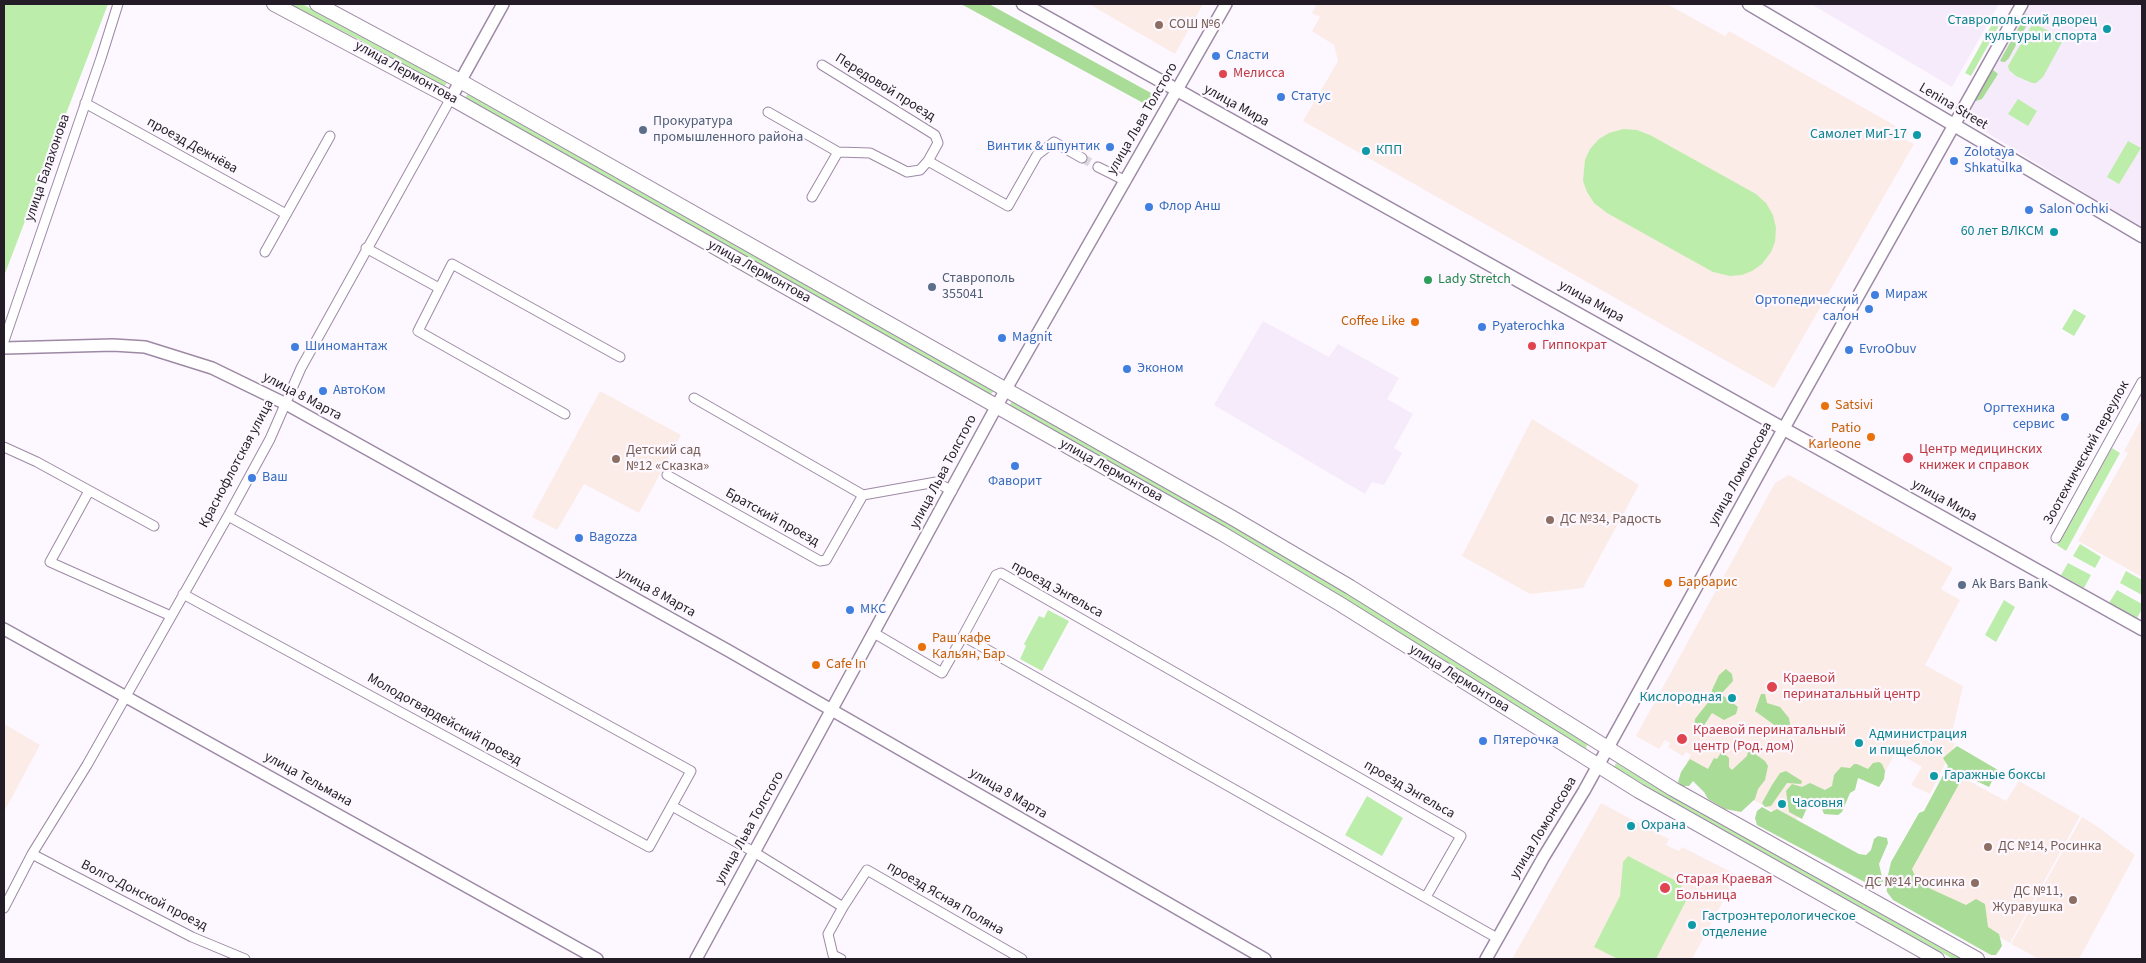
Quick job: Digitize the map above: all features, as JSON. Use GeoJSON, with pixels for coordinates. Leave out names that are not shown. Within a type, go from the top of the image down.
{"type":"FeatureCollection","features":[{"type":"Feature","properties":{"kind":"main road","name":"улица Лермонтова"},"geometry":{"type":"LineString","coordinates":[[274,4],[451,98],[1221,533],[1340,604],[1664,805],[1937,959]]}},
{"type":"Feature","properties":{"kind":"main road","name":"улица Лермонтова"},"geometry":{"type":"LineString","coordinates":[[317,4],[460,81],[1257,532],[1350,587],[1682,794],[1977,959]]}},
{"type":"Feature","properties":{"kind":"main road","name":"улица Мира"},"geometry":{"type":"LineString","coordinates":[[1023,4],[2142,629]]}},
{"type":"Feature","properties":{"kind":"main road","name":"Lenina Street"},"geometry":{"type":"LineString","coordinates":[[1749,4],[2142,236]]}},
{"type":"Feature","properties":{"kind":"street","name":"улица Балахонова"},"geometry":{"type":"LineString","coordinates":[[4,341],[118,4]]}},
{"type":"Feature","properties":{"kind":"street","name":"Краснофлотская улица"},"geometry":{"type":"LineString","coordinates":[[4,908],[32,854],[126,696],[228,516],[270,439],[301,368],[503,4]]}},
{"type":"Feature","properties":{"kind":"street","name":"улица Льва Толстого"},"geometry":{"type":"LineString","coordinates":[[696,959],[1006,389],[1226,4]]}},
{"type":"Feature","properties":{"kind":"street","name":"улица Ломоносова"},"geometry":{"type":"LineString","coordinates":[[1486,959],[1598,765],[1784,428],[2022,4]]}},
{"type":"Feature","properties":{"kind":"street","name":"Передовой проезд"},"geometry":{"type":"LineString","coordinates":[[822,65],[935,136],[938,142],[928,160]]}},
{"type":"Feature","properties":{"kind":"street","name":"проезд Дежнёва"},"geometry":{"type":"LineString","coordinates":[[85,103],[286,214]]}},
{"type":"Feature","properties":{"kind":"street"},"geometry":{"type":"LineString","coordinates":[[768,112],[838,152],[870,153],[907,172],[920,170],[928,160],[1008,206],[1037,155],[1054,142],[1082,158]]}},
{"type":"Feature","properties":{"kind":"street"},"geometry":{"type":"LineString","coordinates":[[265,252],[330,136]]}},
{"type":"Feature","properties":{"kind":"street"},"geometry":{"type":"LineString","coordinates":[[812,197],[838,152]]}},
{"type":"Feature","properties":{"kind":"street"},"geometry":{"type":"LineString","coordinates":[[1098,166],[1126,181]]}},
{"type":"Feature","properties":{"kind":"street"},"geometry":{"type":"LineString","coordinates":[[366,248],[439,288]]}},
{"type":"Feature","properties":{"kind":"street"},"geometry":{"type":"LineString","coordinates":[[565,414],[418,330],[452,264],[620,357]]}},
{"type":"Feature","properties":{"kind":"street","name":"улица 8 Марта"},"geometry":{"type":"LineString","coordinates":[[4,348],[113,345],[145,347],[212,368],[286,404],[832,710],[1265,959]]}},
{"type":"Feature","properties":{"kind":"street","name":"Зоотехнический переулок"},"geometry":{"type":"LineString","coordinates":[[2056,538],[2142,382]]}},
{"type":"Feature","properties":{"kind":"street"},"geometry":{"type":"LineString","coordinates":[[694,398],[863,495],[936,482],[952,491]]}},
{"type":"Feature","properties":{"kind":"street"},"geometry":{"type":"LineString","coordinates":[[4,447],[37,462],[154,526]]}},
{"type":"Feature","properties":{"kind":"street","name":"Братский проезд"},"geometry":{"type":"LineString","coordinates":[[667,475],[820,561],[826,560],[863,495]]}},
{"type":"Feature","properties":{"kind":"street"},"geometry":{"type":"LineString","coordinates":[[89,490],[50,562],[171,616]]}},
{"type":"Feature","properties":{"kind":"street","name":"Молодогвардейский проезд"},"geometry":{"type":"LineString","coordinates":[[183,594],[649,848],[690,771],[228,516]]}},
{"type":"Feature","properties":{"kind":"street","name":"проезд Энгельса"},"geometry":{"type":"LineString","coordinates":[[963,636],[996,575],[1001,573],[1461,836],[1426,897]]}},
{"type":"Feature","properties":{"kind":"street","name":"улица Тельмана"},"geometry":{"type":"LineString","coordinates":[[4,629],[597,959]]}},
{"type":"Feature","properties":{"kind":"street"},"geometry":{"type":"LineString","coordinates":[[874,633],[942,673],[963,636],[1497,938]]}},
{"type":"Feature","properties":{"kind":"street"},"geometry":{"type":"LineString","coordinates":[[672,806],[754,852],[843,907]]}},
{"type":"Feature","properties":{"kind":"street","name":"Волго-Донской проезд"},"geometry":{"type":"LineString","coordinates":[[32,854],[192,937],[244,959]]}},
{"type":"Feature","properties":{"kind":"street","name":"проезд Ясная Поляна"},"geometry":{"type":"LineString","coordinates":[[840,959],[833,955],[828,934],[866,870],[1022,959]]}},
{"type":"Feature","properties":{"kind":"shaded area","name":"СОШ №6"},"geometry":{"type":"Polygon","coordinates":[[[1089,4],[1203,4],[1175,54],[1089,4]]]}},
{"type":"Feature","properties":{"kind":"shaded area"},"geometry":{"type":"Polygon","coordinates":[[[1311,4],[1667,4],[1725,36],[1729,31],[1908,133],[1904,139],[1914,144],[1774,388],[1303,121],[1338,61],[1334,45],[1312,31],[1320,17],[1312,13],[1316,6],[1311,4]]]}},
{"type":"Feature","properties":{"kind":"shaded area"},"geometry":{"type":"Polygon","coordinates":[[[1811,4],[1999,4],[1952,87],[1811,4]]]}},
{"type":"Feature","properties":{"kind":"shaded area"},"geometry":{"type":"Polygon","coordinates":[[[2024,4],[2142,4],[2142,228],[1963,118],[2024,4]]]}},
{"type":"Feature","properties":{"kind":"shaded area"},"geometry":{"type":"Polygon","coordinates":[[[1263,321],[1329,357],[1338,344],[1399,378],[1387,399],[1413,414],[1394,448],[1402,453],[1384,485],[1372,482],[1365,494],[1214,405],[1263,321]]]}},
{"type":"Feature","properties":{"kind":"shaded area","name":"Детский сад №12 «Сказка»"},"geometry":{"type":"Polygon","coordinates":[[[600,391],[681,435],[639,513],[584,484],[557,530],[532,517],[600,391]]]}},
{"type":"Feature","properties":{"kind":"shaded area"},"geometry":{"type":"Polygon","coordinates":[[[2142,418],[2142,577],[2078,541],[2128,453],[2124,451],[2142,418]]]}},
{"type":"Feature","properties":{"kind":"shaded area","name":"ДС №34, Радость"},"geometry":{"type":"Polygon","coordinates":[[[1532,419],[1639,485],[1583,588],[1530,594],[1462,556],[1532,419]]]}},
{"type":"Feature","properties":{"kind":"shaded area"},"geometry":{"type":"Polygon","coordinates":[[[1789,475],[1953,568],[1941,589],[1960,600],[1925,665],[1963,686],[1950,741],[1955,744],[1930,794],[1911,785],[1922,767],[1896,752],[1878,785],[1858,775],[1837,800],[1812,791],[1795,823],[1686,763],[1691,755],[1686,752],[1683,756],[1668,747],[1670,743],[1665,740],[1659,749],[1636,736],[1775,483],[1789,475]]]}},
{"type":"Feature","properties":{"kind":"shaded area"},"geometry":{"type":"Polygon","coordinates":[[[4,724],[40,745],[4,812],[4,724]]]}},
{"type":"Feature","properties":{"kind":"shaded area","name":"ДС №14, Росинка"},"geometry":{"type":"Polygon","coordinates":[[[1954,773],[2006,801],[2019,781],[2080,816],[2010,943],[1896,878],[1954,773]]]}},
{"type":"Feature","properties":{"kind":"shaded area"},"geometry":{"type":"Polygon","coordinates":[[[1601,803],[1669,839],[1666,845],[1679,851],[1682,847],[1737,875],[1692,959],[1512,959],[1601,803]]]}},
{"type":"Feature","properties":{"kind":"shaded area","name":"ДС №11, Журавушка"},"geometry":{"type":"Polygon","coordinates":[[[2082,817],[2135,855],[2079,959],[2039,959],[2011,944],[2082,817]]]}},
{"type":"Feature","properties":{"kind":"green space"},"geometry":{"type":"Polygon","coordinates":[[[4,4],[108,4],[4,276],[4,4]]]}},
{"type":"Feature","properties":{"kind":"green space"},"geometry":{"type":"Polygon","coordinates":[[[288,4],[302,4],[363,35],[447,83],[444,87],[360,40],[288,4]]]}},
{"type":"Feature","properties":{"kind":"green space"},"geometry":{"type":"Polygon","coordinates":[[[961,4],[989,4],[1151,93],[1153,96],[1145,104],[961,4]]]}},
{"type":"Feature","properties":{"kind":"green space"},"geometry":{"type":"Polygon","coordinates":[[[2026,14],[2030,16],[2030,19],[2009,58],[2005,62],[2000,61],[2002,57],[2026,14]]]}},
{"type":"Feature","properties":{"kind":"green space"},"geometry":{"type":"Polygon","coordinates":[[[1995,19],[2001,22],[1971,76],[1965,73],[1995,19]]]}},
{"type":"Feature","properties":{"kind":"green space"},"geometry":{"type":"Polygon","coordinates":[[[2033,23],[2055,34],[2062,42],[2043,77],[2036,83],[2016,76],[2009,70],[2008,66],[2033,23]]]}},
{"type":"Feature","properties":{"kind":"green space"},"geometry":{"type":"Polygon","coordinates":[[[1992,69],[1998,74],[1982,99],[1976,101],[1974,97],[1992,69]]]}},
{"type":"Feature","properties":{"kind":"green space"},"geometry":{"type":"Polygon","coordinates":[[[468,93],[993,392],[990,395],[465,98],[468,93]]]}},
{"type":"Feature","properties":{"kind":"green space"},"geometry":{"type":"Polygon","coordinates":[[[2018,99],[2037,111],[2028,126],[2008,114],[2018,99]]]}},
{"type":"Feature","properties":{"kind":"green space"},"geometry":{"type":"Polygon","coordinates":[[[1623,129],[1637,130],[1650,135],[1756,194],[1766,203],[1773,215],[1776,228],[1775,242],[1771,252],[1762,264],[1742,275],[1730,276],[1713,272],[1607,213],[1594,203],[1583,181],[1585,160],[1590,149],[1599,139],[1609,133],[1623,129]]]}},
{"type":"Feature","properties":{"kind":"green space"},"geometry":{"type":"Polygon","coordinates":[[[2128,141],[2141,148],[2119,184],[2107,177],[2128,141]]]}},
{"type":"Feature","properties":{"kind":"green space"},"geometry":{"type":"Polygon","coordinates":[[[2074,309],[2086,316],[2074,336],[2062,329],[2074,309]]]}},
{"type":"Feature","properties":{"kind":"green space"},"geometry":{"type":"Polygon","coordinates":[[[1012,401],[1227,522],[1347,593],[1587,744],[1586,749],[1009,406],[1012,401]]]}},
{"type":"Feature","properties":{"kind":"green space"},"geometry":{"type":"Polygon","coordinates":[[[2112,448],[2120,453],[2066,551],[2057,545],[2112,448]]]}},
{"type":"Feature","properties":{"kind":"green space"},"geometry":{"type":"Polygon","coordinates":[[[2080,544],[2101,557],[2095,568],[2073,556],[2080,544]]]}},
{"type":"Feature","properties":{"kind":"green space"},"geometry":{"type":"Polygon","coordinates":[[[2068,563],[2091,575],[2084,588],[2061,575],[2068,563]]]}},
{"type":"Feature","properties":{"kind":"green space"},"geometry":{"type":"Polygon","coordinates":[[[2126,571],[2142,580],[2142,595],[2120,583],[2126,571]]]}},
{"type":"Feature","properties":{"kind":"green space"},"geometry":{"type":"Polygon","coordinates":[[[2117,590],[2142,604],[2142,609],[2137,618],[2109,603],[2117,590]]]}},
{"type":"Feature","properties":{"kind":"green space"},"geometry":{"type":"Polygon","coordinates":[[[2004,600],[2015,607],[1996,642],[1985,635],[2004,600]]]}},
{"type":"Feature","properties":{"kind":"green space"},"geometry":{"type":"Polygon","coordinates":[[[1048,610],[1069,621],[1042,671],[1020,659],[1026,646],[1024,644],[1039,616],[1044,618],[1048,610]]]}},
{"type":"Feature","properties":{"kind":"green space"},"geometry":{"type":"Polygon","coordinates":[[[1726,669],[1732,674],[1733,681],[1721,694],[1738,707],[1736,714],[1724,720],[1712,713],[1703,727],[1698,729],[1694,727],[1695,719],[1710,700],[1712,690],[1719,675],[1726,669]]]}},
{"type":"Feature","properties":{"kind":"green space"},"geometry":{"type":"Polygon","coordinates":[[[1761,694],[1765,694],[1767,703],[1780,707],[1789,718],[1791,729],[1789,733],[1781,733],[1777,727],[1755,711],[1761,694]]]}},
{"type":"Feature","properties":{"kind":"green space"},"geometry":{"type":"Polygon","coordinates":[[[1957,746],[1998,770],[1989,787],[1964,775],[1912,869],[1918,883],[1966,905],[1976,899],[1985,904],[1988,927],[1999,934],[2002,946],[1996,955],[1991,955],[1893,900],[1887,892],[1886,884],[1891,862],[1919,813],[1924,811],[1948,766],[1943,758],[1957,746]]]}},
{"type":"Feature","properties":{"kind":"green space"},"geometry":{"type":"Polygon","coordinates":[[[1722,751],[1729,758],[1729,767],[1732,770],[1751,751],[1765,761],[1768,766],[1765,780],[1758,789],[1755,799],[1741,812],[1725,809],[1708,799],[1693,781],[1689,786],[1682,786],[1678,782],[1681,772],[1690,759],[1708,769],[1714,758],[1717,759],[1722,751]]]}},
{"type":"Feature","properties":{"kind":"green space"},"geometry":{"type":"Polygon","coordinates":[[[1879,762],[1885,771],[1884,779],[1879,787],[1858,778],[1855,790],[1850,793],[1842,812],[1838,815],[1824,814],[1819,802],[1811,799],[1802,819],[1789,812],[1786,791],[1792,784],[1802,787],[1810,783],[1825,790],[1832,786],[1834,775],[1841,767],[1850,768],[1857,764],[1868,769],[1873,763],[1879,762]]]}},
{"type":"Feature","properties":{"kind":"green space"},"geometry":{"type":"Polygon","coordinates":[[[1616,763],[1669,795],[1961,959],[1953,959],[1667,798],[1614,767],[1616,763]]]}},
{"type":"Feature","properties":{"kind":"green space"},"geometry":{"type":"Polygon","coordinates":[[[1786,771],[1802,781],[1801,784],[1787,783],[1771,806],[1765,807],[1762,803],[1772,785],[1780,773],[1786,771]]]}},
{"type":"Feature","properties":{"kind":"green space"},"geometry":{"type":"Polygon","coordinates":[[[1367,796],[1403,818],[1382,856],[1345,835],[1367,796]]]}},
{"type":"Feature","properties":{"kind":"green space"},"geometry":{"type":"Polygon","coordinates":[[[1762,807],[1771,812],[1777,809],[1859,854],[1866,855],[1871,850],[1874,839],[1878,836],[1887,838],[1888,843],[1879,864],[1883,881],[1879,886],[1874,887],[1757,825],[1755,818],[1757,811],[1762,807]]]}},
{"type":"Feature","properties":{"kind":"green space"},"geometry":{"type":"Polygon","coordinates":[[[1628,856],[1682,884],[1680,892],[1686,901],[1656,959],[1618,959],[1594,947],[1620,896],[1623,862],[1628,856]]]}},
{"type":"Feature","properties":{"kind":"tunnel"},"geometry":{"type":"LineString","coordinates":[[1082,158],[1098,167]]}},
{"type":"Feature","properties":{"kind":"place","name":"СОШ №6"},"geometry":{"type":"Point","coordinates":[1159,25]}},
{"type":"Feature","properties":{"kind":"place","name":"Ставропольский дворец культуры и спорта"},"geometry":{"type":"Point","coordinates":[2107,29]}},
{"type":"Feature","properties":{"kind":"place","name":"Сласти"},"geometry":{"type":"Point","coordinates":[1216,56]}},
{"type":"Feature","properties":{"kind":"place","name":"Мелисса"},"geometry":{"type":"Point","coordinates":[1223,74]}},
{"type":"Feature","properties":{"kind":"place","name":"Статус"},"geometry":{"type":"Point","coordinates":[1281,97]}},
{"type":"Feature","properties":{"kind":"place","name":"Прокуратура промышленного района"},"geometry":{"type":"Point","coordinates":[643,130]}},
{"type":"Feature","properties":{"kind":"place","name":"Самолет МиГ-17"},"geometry":{"type":"Point","coordinates":[1917,135]}},
{"type":"Feature","properties":{"kind":"place","name":"Винтик & шпунтик"},"geometry":{"type":"Point","coordinates":[1110,147]}},
{"type":"Feature","properties":{"kind":"place","name":"КПП"},"geometry":{"type":"Point","coordinates":[1366,151]}},
{"type":"Feature","properties":{"kind":"place","name":"Zolotaya Shkatulka"},"geometry":{"type":"Point","coordinates":[1954,161]}},
{"type":"Feature","properties":{"kind":"place","name":"Флор Анш"},"geometry":{"type":"Point","coordinates":[1149,207]}},
{"type":"Feature","properties":{"kind":"place","name":"Salon Ochki"},"geometry":{"type":"Point","coordinates":[2029,210]}},
{"type":"Feature","properties":{"kind":"place","name":"60 лет ВЛКСМ"},"geometry":{"type":"Point","coordinates":[2054,232]}},
{"type":"Feature","properties":{"kind":"place","name":"Lady Stretch"},"geometry":{"type":"Point","coordinates":[1428,280]}},
{"type":"Feature","properties":{"kind":"place","name":"Ставрополь 355041"},"geometry":{"type":"Point","coordinates":[932,287]}},
{"type":"Feature","properties":{"kind":"place","name":"Мираж"},"geometry":{"type":"Point","coordinates":[1875,295]}},
{"type":"Feature","properties":{"kind":"place","name":"Ортопедический салон"},"geometry":{"type":"Point","coordinates":[1869,309]}},
{"type":"Feature","properties":{"kind":"place","name":"Coffee Like"},"geometry":{"type":"Point","coordinates":[1415,322]}},
{"type":"Feature","properties":{"kind":"place","name":"Pyaterochka"},"geometry":{"type":"Point","coordinates":[1482,327]}},
{"type":"Feature","properties":{"kind":"place","name":"Magnit"},"geometry":{"type":"Point","coordinates":[1002,338]}},
{"type":"Feature","properties":{"kind":"place","name":"Гиппократ"},"geometry":{"type":"Point","coordinates":[1532,346]}},
{"type":"Feature","properties":{"kind":"place","name":"Шиномантаж"},"geometry":{"type":"Point","coordinates":[295,347]}},
{"type":"Feature","properties":{"kind":"place","name":"EvroObuv"},"geometry":{"type":"Point","coordinates":[1849,350]}},
{"type":"Feature","properties":{"kind":"place","name":"Эконом"},"geometry":{"type":"Point","coordinates":[1127,369]}},
{"type":"Feature","properties":{"kind":"place","name":"АвтоКом"},"geometry":{"type":"Point","coordinates":[323,391]}},
{"type":"Feature","properties":{"kind":"place","name":"Satsivi"},"geometry":{"type":"Point","coordinates":[1825,406]}},
{"type":"Feature","properties":{"kind":"place","name":"Оргтехника сервис"},"geometry":{"type":"Point","coordinates":[2065,417]}},
{"type":"Feature","properties":{"kind":"place","name":"Patio Karleone"},"geometry":{"type":"Point","coordinates":[1871,437]}},
{"type":"Feature","properties":{"kind":"place","name":"Центр медицинских книжек и справок"},"geometry":{"type":"Point","coordinates":[1908,458]}},
{"type":"Feature","properties":{"kind":"place","name":"Детский сад №12 «Сказка»"},"geometry":{"type":"Point","coordinates":[616,459]}},
{"type":"Feature","properties":{"kind":"place","name":"Фаворит"},"geometry":{"type":"Point","coordinates":[1015,466]}},
{"type":"Feature","properties":{"kind":"place","name":"Ваш"},"geometry":{"type":"Point","coordinates":[252,478]}},
{"type":"Feature","properties":{"kind":"place","name":"ДС №34, Радость"},"geometry":{"type":"Point","coordinates":[1550,520]}},
{"type":"Feature","properties":{"kind":"place","name":"Bagozza"},"geometry":{"type":"Point","coordinates":[579,538]}},
{"type":"Feature","properties":{"kind":"place","name":"Барбарис"},"geometry":{"type":"Point","coordinates":[1668,583]}},
{"type":"Feature","properties":{"kind":"place","name":"Ak Bars Bank"},"geometry":{"type":"Point","coordinates":[1962,585]}},
{"type":"Feature","properties":{"kind":"place","name":"МКС"},"geometry":{"type":"Point","coordinates":[850,610]}},
{"type":"Feature","properties":{"kind":"place","name":"Раш кафе Кальян, Бар"},"geometry":{"type":"Point","coordinates":[922,647]}},
{"type":"Feature","properties":{"kind":"place","name":"Cafe In"},"geometry":{"type":"Point","coordinates":[816,665]}},
{"type":"Feature","properties":{"kind":"place","name":"Краевой перинатальный центр"},"geometry":{"type":"Point","coordinates":[1772,687]}},
{"type":"Feature","properties":{"kind":"place","name":"Кислородная"},"geometry":{"type":"Point","coordinates":[1732,698]}},
{"type":"Feature","properties":{"kind":"place","name":"Краевой перинатальный центр (Род. дом)"},"geometry":{"type":"Point","coordinates":[1682,739]}},
{"type":"Feature","properties":{"kind":"place","name":"Пятерочка"},"geometry":{"type":"Point","coordinates":[1483,741]}},
{"type":"Feature","properties":{"kind":"place","name":"Администрация и пищеблок"},"geometry":{"type":"Point","coordinates":[1859,743]}},
{"type":"Feature","properties":{"kind":"place","name":"Гаражные боксы"},"geometry":{"type":"Point","coordinates":[1934,776]}},
{"type":"Feature","properties":{"kind":"place","name":"Часовня"},"geometry":{"type":"Point","coordinates":[1782,804]}},
{"type":"Feature","properties":{"kind":"place","name":"Охрана"},"geometry":{"type":"Point","coordinates":[1631,826]}},
{"type":"Feature","properties":{"kind":"place","name":"ДС №14, Росинка"},"geometry":{"type":"Point","coordinates":[1988,847]}},
{"type":"Feature","properties":{"kind":"place","name":"ДС №14 Росинка"},"geometry":{"type":"Point","coordinates":[1975,883]}},
{"type":"Feature","properties":{"kind":"place","name":"Старая Краевая Больница"},"geometry":{"type":"Point","coordinates":[1665,888]}},
{"type":"Feature","properties":{"kind":"place","name":"ДС №11, Журавушка"},"geometry":{"type":"Point","coordinates":[2073,900]}},
{"type":"Feature","properties":{"kind":"place","name":"Гастроэнтерологическое отделение"},"geometry":{"type":"Point","coordinates":[1692,925]}}]}
